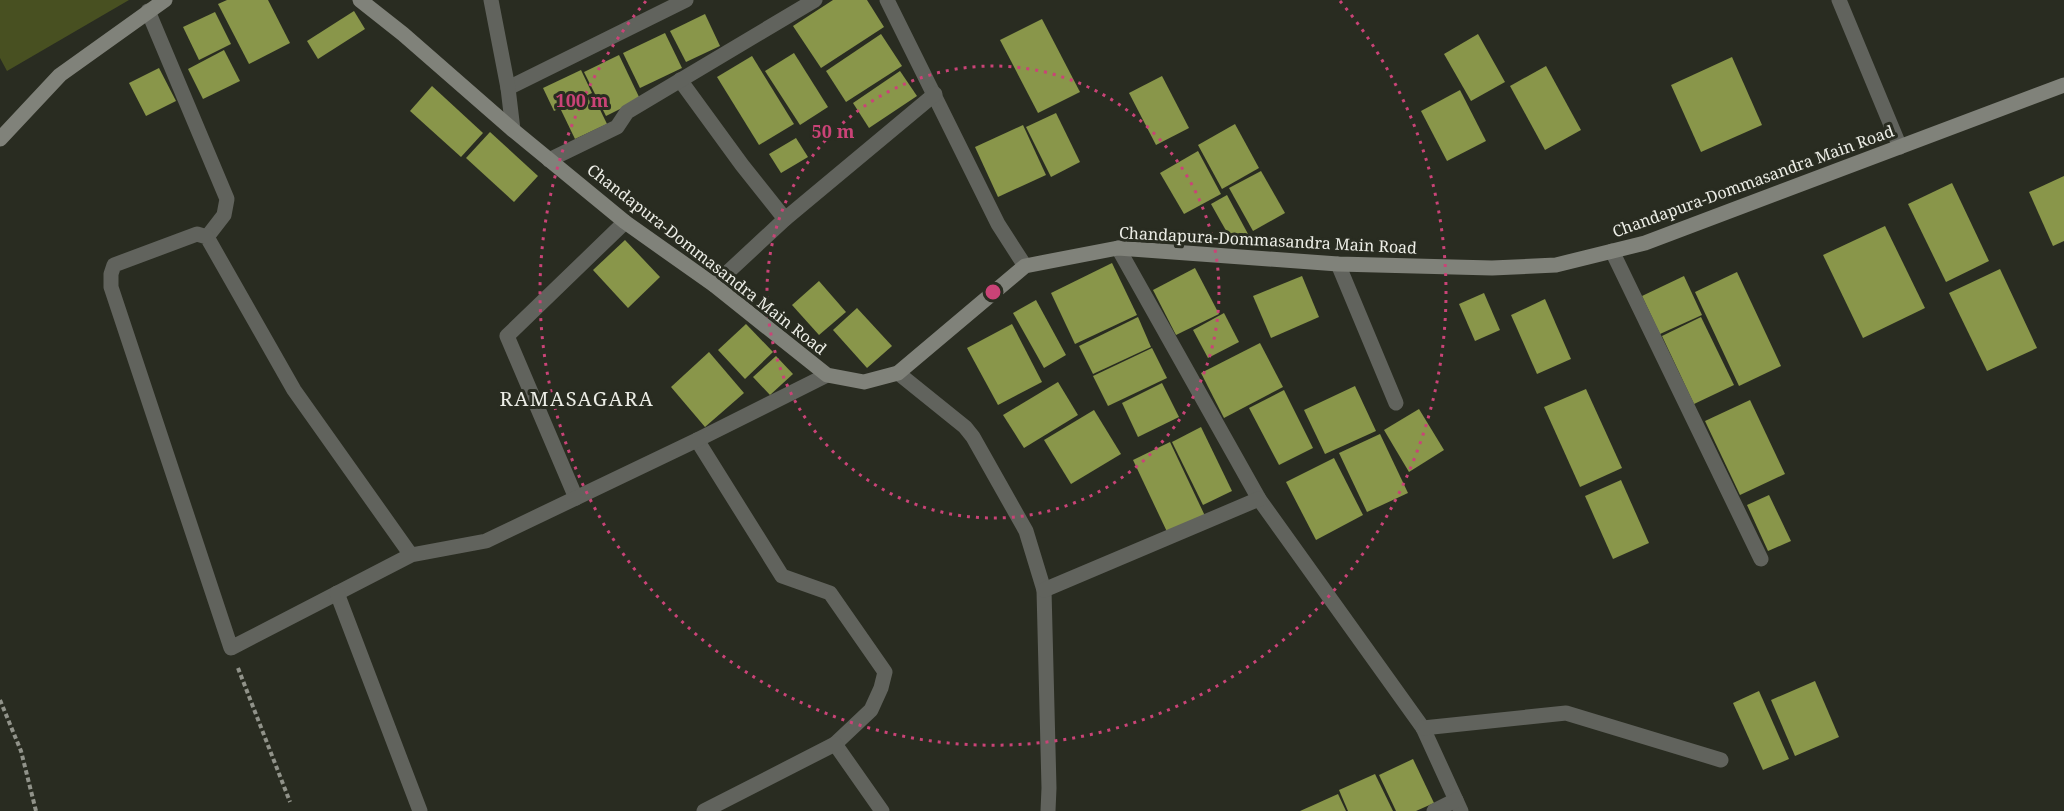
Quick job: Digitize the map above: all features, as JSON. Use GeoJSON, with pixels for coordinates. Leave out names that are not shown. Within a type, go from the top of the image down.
{"type":"FeatureCollection","features":[{"type":"Feature","properties":{"kind":"main road"},"geometry":{"type":"LineString","coordinates":[[0,139],[60,75],[165,0]]}},
{"type":"Feature","properties":{"kind":"main road","name":"Chandapura-Dommasandra Main Road"},"geometry":{"type":"LineString","coordinates":[[360,0],[625,222],[714,285],[827,375],[864,382],[898,372],[1025,266],[1118,248],[1338,264],[1492,268],[1556,265],[1645,243],[2064,85]]}},
{"type":"Feature","properties":{"kind":"street"},"geometry":{"type":"LineString","coordinates":[[491,0],[508,88],[513,130]]}},
{"type":"Feature","properties":{"kind":"street"},"geometry":{"type":"LineString","coordinates":[[508,88],[686,0]]}},
{"type":"Feature","properties":{"kind":"street"},"geometry":{"type":"LineString","coordinates":[[549,160],[617,126],[627,112],[815,0]]}},
{"type":"Feature","properties":{"kind":"street"},"geometry":{"type":"LineString","coordinates":[[887,0],[998,224],[1025,266]]}},
{"type":"Feature","properties":{"kind":"street"},"geometry":{"type":"LineString","coordinates":[[1839,0],[1900,147]]}},
{"type":"Feature","properties":{"kind":"street"},"geometry":{"type":"LineString","coordinates":[[148,11],[227,199],[224,215],[207,237]]}},
{"type":"Feature","properties":{"kind":"street"},"geometry":{"type":"LineString","coordinates":[[680,80],[785,219]]}},
{"type":"Feature","properties":{"kind":"street"},"geometry":{"type":"LineString","coordinates":[[714,285],[785,219],[934,94]]}},
{"type":"Feature","properties":{"kind":"street"},"geometry":{"type":"LineString","coordinates":[[576,498],[507,336],[625,222]]}},
{"type":"Feature","properties":{"kind":"street"},"geometry":{"type":"LineString","coordinates":[[411,555],[294,390],[207,237],[197,234],[114,265],[111,287],[231,648],[411,555],[486,541],[827,375]]}},
{"type":"Feature","properties":{"kind":"street"},"geometry":{"type":"LineString","coordinates":[[1118,248],[1259,499],[1423,728],[1459,806],[1434,811]]}},
{"type":"Feature","properties":{"kind":"street"},"geometry":{"type":"LineString","coordinates":[[1612,251],[1761,559]]}},
{"type":"Feature","properties":{"kind":"street"},"geometry":{"type":"LineString","coordinates":[[1338,264],[1396,403]]}},
{"type":"Feature","properties":{"kind":"street"},"geometry":{"type":"LineString","coordinates":[[898,372],[965,427],[973,437],[1026,531],[1044,590],[1048,811]]}},
{"type":"Feature","properties":{"kind":"street"},"geometry":{"type":"LineString","coordinates":[[697,440],[782,576],[830,593],[885,672],[871,710],[835,744],[704,811]]}},
{"type":"Feature","properties":{"kind":"street"},"geometry":{"type":"LineString","coordinates":[[1044,590],[1259,499]]}},
{"type":"Feature","properties":{"kind":"street"},"geometry":{"type":"LineString","coordinates":[[337,593],[420,811]]}},
{"type":"Feature","properties":{"kind":"street"},"geometry":{"type":"LineString","coordinates":[[1423,728],[1566,713],[1721,760]]}},
{"type":"Feature","properties":{"kind":"street"},"geometry":{"type":"LineString","coordinates":[[835,744],[882,811]]}},
{"type":"Feature","properties":{"kind":"path"},"geometry":{"type":"LineString","coordinates":[[231,648],[290,802]]}},
{"type":"Feature","properties":{"kind":"path"},"geometry":{"type":"LineString","coordinates":[[0,700],[21,751],[36,811]]}},
{"type":"Feature","properties":{"kind":"green space"},"geometry":{"type":"Polygon","coordinates":[[[0,0],[129,0],[7,71],[0,58],[0,0]]]}},
{"type":"Feature","properties":{"kind":"building"},"geometry":{"type":"Polygon","coordinates":[[[227,0],[268,0],[290,43],[249,64],[218,4],[227,0]]]}},
{"type":"Feature","properties":{"kind":"building"},"geometry":{"type":"Polygon","coordinates":[[[833,0],[867,0],[884,27],[821,68],[793,26],[833,0]]]}},
{"type":"Feature","properties":{"kind":"building"},"geometry":{"type":"Polygon","coordinates":[[[354,11],[365,29],[318,59],[307,41],[354,11]]]}},
{"type":"Feature","properties":{"kind":"building"},"geometry":{"type":"Polygon","coordinates":[[[215,12],[231,44],[199,60],[183,27],[215,12]]]}},
{"type":"Feature","properties":{"kind":"building"},"geometry":{"type":"Polygon","coordinates":[[[705,14],[720,46],[686,62],[670,31],[705,14]]]}},
{"type":"Feature","properties":{"kind":"building"},"geometry":{"type":"Polygon","coordinates":[[[1042,19],[1080,92],[1038,113],[1000,40],[1042,19]]]}},
{"type":"Feature","properties":{"kind":"building"},"geometry":{"type":"Polygon","coordinates":[[[665,33],[682,68],[640,88],[623,53],[665,33]]]}},
{"type":"Feature","properties":{"kind":"building"},"geometry":{"type":"Polygon","coordinates":[[[881,34],[902,66],[846,102],[826,71],[881,34]]]}},
{"type":"Feature","properties":{"kind":"building"},"geometry":{"type":"Polygon","coordinates":[[[1478,34],[1505,82],[1471,101],[1444,54],[1478,34]]]}},
{"type":"Feature","properties":{"kind":"building"},"geometry":{"type":"Polygon","coordinates":[[[224,50],[240,81],[203,99],[188,69],[224,50]]]}},
{"type":"Feature","properties":{"kind":"building"},"geometry":{"type":"Polygon","coordinates":[[[794,53],[828,107],[800,125],[765,71],[794,53]]]}},
{"type":"Feature","properties":{"kind":"building"},"geometry":{"type":"Polygon","coordinates":[[[619,55],[640,99],[606,116],[584,72],[619,55]]]}},
{"type":"Feature","properties":{"kind":"building"},"geometry":{"type":"Polygon","coordinates":[[[752,56],[794,124],[759,145],[717,77],[752,56]]]}},
{"type":"Feature","properties":{"kind":"building"},"geometry":{"type":"Polygon","coordinates":[[[1732,57],[1762,125],[1701,152],[1671,85],[1732,57]]]}},
{"type":"Feature","properties":{"kind":"building"},"geometry":{"type":"Polygon","coordinates":[[[1546,66],[1581,130],[1545,150],[1510,86],[1546,66]]]}},
{"type":"Feature","properties":{"kind":"building"},"geometry":{"type":"Polygon","coordinates":[[[159,68],[176,101],[146,116],[129,83],[159,68]]]}},
{"type":"Feature","properties":{"kind":"building"},"geometry":{"type":"Polygon","coordinates":[[[581,70],[592,93],[554,111],[543,88],[581,70]]]}},
{"type":"Feature","properties":{"kind":"building"},"geometry":{"type":"Polygon","coordinates":[[[900,71],[917,96],[869,128],[853,103],[900,71]]]}},
{"type":"Feature","properties":{"kind":"building"},"geometry":{"type":"Polygon","coordinates":[[[1162,76],[1189,128],[1156,145],[1129,93],[1162,76]]]}},
{"type":"Feature","properties":{"kind":"building"},"geometry":{"type":"Polygon","coordinates":[[[432,86],[483,133],[461,157],[410,111],[432,86]]]}},
{"type":"Feature","properties":{"kind":"building"},"geometry":{"type":"Polygon","coordinates":[[[1460,90],[1486,141],[1447,161],[1421,111],[1460,90]]]}},
{"type":"Feature","properties":{"kind":"building"},"geometry":{"type":"Polygon","coordinates":[[[593,95],[607,124],[575,139],[561,110],[593,95]]]}},
{"type":"Feature","properties":{"kind":"building"},"geometry":{"type":"Polygon","coordinates":[[[1056,113],[1080,162],[1051,177],[1026,127],[1056,113]]]}},
{"type":"Feature","properties":{"kind":"building"},"geometry":{"type":"Polygon","coordinates":[[[1235,124],[1259,168],[1222,189],[1198,145],[1235,124]]]}},
{"type":"Feature","properties":{"kind":"building"},"geometry":{"type":"Polygon","coordinates":[[[1023,125],[1046,175],[998,197],[975,147],[1023,125]]]}},
{"type":"Feature","properties":{"kind":"building"},"geometry":{"type":"Polygon","coordinates":[[[490,132],[538,176],[514,202],[466,158],[490,132]]]}},
{"type":"Feature","properties":{"kind":"building"},"geometry":{"type":"Polygon","coordinates":[[[796,138],[808,157],[781,173],[769,154],[796,138]]]}},
{"type":"Feature","properties":{"kind":"building"},"geometry":{"type":"Polygon","coordinates":[[[1198,151],[1221,194],[1184,214],[1160,173],[1198,151]]]}},
{"type":"Feature","properties":{"kind":"building"},"geometry":{"type":"Polygon","coordinates":[[[1261,171],[1285,213],[1253,231],[1229,188],[1261,171]]]}},
{"type":"Feature","properties":{"kind":"building"},"geometry":{"type":"Polygon","coordinates":[[[2064,176],[2064,241],[2053,246],[2029,192],[2064,176]]]}},
{"type":"Feature","properties":{"kind":"building"},"geometry":{"type":"Polygon","coordinates":[[[1952,183],[1989,261],[1946,282],[1908,204],[1952,183]]]}},
{"type":"Feature","properties":{"kind":"building"},"geometry":{"type":"Polygon","coordinates":[[[1227,195],[1248,234],[1233,243],[1211,204],[1227,195]]]}},
{"type":"Feature","properties":{"kind":"building"},"geometry":{"type":"Polygon","coordinates":[[[1885,226],[1925,308],[1863,338],[1823,255],[1885,226]]]}},
{"type":"Feature","properties":{"kind":"building"},"geometry":{"type":"Polygon","coordinates":[[[625,240],[660,277],[628,308],[593,270],[625,240]]]}},
{"type":"Feature","properties":{"kind":"building"},"geometry":{"type":"Polygon","coordinates":[[[1112,263],[1137,315],[1075,344],[1051,293],[1112,263]]]}},
{"type":"Feature","properties":{"kind":"building"},"geometry":{"type":"Polygon","coordinates":[[[1195,268],[1219,314],[1176,335],[1153,290],[1195,268]]]}},
{"type":"Feature","properties":{"kind":"building"},"geometry":{"type":"Polygon","coordinates":[[[2000,269],[2037,348],[1987,371],[1949,293],[2000,269]]]}},
{"type":"Feature","properties":{"kind":"building"},"geometry":{"type":"Polygon","coordinates":[[[1737,272],[1781,366],[1739,386],[1695,292],[1737,272]]]}},
{"type":"Feature","properties":{"kind":"building"},"geometry":{"type":"Polygon","coordinates":[[[1302,276],[1319,317],[1271,338],[1253,296],[1302,276]]]}},
{"type":"Feature","properties":{"kind":"building"},"geometry":{"type":"Polygon","coordinates":[[[1684,276],[1702,315],[1660,334],[1642,296],[1684,276]]]}},
{"type":"Feature","properties":{"kind":"building"},"geometry":{"type":"Polygon","coordinates":[[[819,281],[846,312],[819,335],[792,305],[819,281]]]}},
{"type":"Feature","properties":{"kind":"building"},"geometry":{"type":"Polygon","coordinates":[[[1484,293],[1500,330],[1475,341],[1459,304],[1484,293]]]}},
{"type":"Feature","properties":{"kind":"building"},"geometry":{"type":"Polygon","coordinates":[[[1545,299],[1571,359],[1537,374],[1511,315],[1545,299]]]}},
{"type":"Feature","properties":{"kind":"building"},"geometry":{"type":"Polygon","coordinates":[[[1036,300],[1066,355],[1044,368],[1013,313],[1036,300]]]}},
{"type":"Feature","properties":{"kind":"building"},"geometry":{"type":"Polygon","coordinates":[[[857,308],[892,346],[867,368],[833,330],[857,308]]]}},
{"type":"Feature","properties":{"kind":"building"},"geometry":{"type":"Polygon","coordinates":[[[1224,313],[1239,342],[1208,358],[1193,330],[1224,313]]]}},
{"type":"Feature","properties":{"kind":"building"},"geometry":{"type":"Polygon","coordinates":[[[1138,317],[1151,347],[1093,374],[1079,346],[1138,317]]]}},
{"type":"Feature","properties":{"kind":"building"},"geometry":{"type":"Polygon","coordinates":[[[1701,317],[1734,385],[1694,404],[1662,336],[1701,317]]]}},
{"type":"Feature","properties":{"kind":"building"},"geometry":{"type":"Polygon","coordinates":[[[746,324],[773,352],[745,379],[718,350],[746,324]]]}},
{"type":"Feature","properties":{"kind":"building"},"geometry":{"type":"Polygon","coordinates":[[[1012,324],[1042,382],[998,405],[967,348],[1012,324]]]}},
{"type":"Feature","properties":{"kind":"building"},"geometry":{"type":"Polygon","coordinates":[[[1260,343],[1283,387],[1224,418],[1201,373],[1260,343]]]}},
{"type":"Feature","properties":{"kind":"building"},"geometry":{"type":"Polygon","coordinates":[[[1152,348],[1167,378],[1108,406],[1093,376],[1152,348]]]}},
{"type":"Feature","properties":{"kind":"building"},"geometry":{"type":"Polygon","coordinates":[[[709,352],[744,393],[705,427],[671,387],[709,352]]]}},
{"type":"Feature","properties":{"kind":"building"},"geometry":{"type":"Polygon","coordinates":[[[776,356],[793,374],[770,395],[753,377],[776,356]]]}},
{"type":"Feature","properties":{"kind":"building"},"geometry":{"type":"Polygon","coordinates":[[[1058,382],[1078,415],[1024,448],[1003,415],[1058,382]]]}},
{"type":"Feature","properties":{"kind":"building"},"geometry":{"type":"Polygon","coordinates":[[[1162,383],[1179,417],[1138,437],[1122,403],[1162,383]]]}},
{"type":"Feature","properties":{"kind":"building"},"geometry":{"type":"Polygon","coordinates":[[[1355,386],[1376,431],[1325,454],[1304,410],[1355,386]]]}},
{"type":"Feature","properties":{"kind":"building"},"geometry":{"type":"Polygon","coordinates":[[[1586,389],[1622,468],[1580,487],[1544,407],[1586,389]]]}},
{"type":"Feature","properties":{"kind":"building"},"geometry":{"type":"Polygon","coordinates":[[[1284,390],[1313,448],[1279,465],[1249,408],[1284,390]]]}},
{"type":"Feature","properties":{"kind":"building"},"geometry":{"type":"Polygon","coordinates":[[[1750,400],[1785,474],[1740,495],[1705,421],[1750,400]]]}},
{"type":"Feature","properties":{"kind":"building"},"geometry":{"type":"Polygon","coordinates":[[[1419,409],[1444,450],[1409,472],[1384,430],[1419,409]]]}},
{"type":"Feature","properties":{"kind":"building"},"geometry":{"type":"Polygon","coordinates":[[[1094,410],[1121,454],[1071,484],[1044,440],[1094,410]]]}},
{"type":"Feature","properties":{"kind":"building"},"geometry":{"type":"Polygon","coordinates":[[[1201,427],[1232,491],[1203,505],[1172,442],[1201,427]]]}},
{"type":"Feature","properties":{"kind":"building"},"geometry":{"type":"Polygon","coordinates":[[[1380,434],[1408,493],[1367,512],[1339,453],[1380,434]]]}},
{"type":"Feature","properties":{"kind":"building"},"geometry":{"type":"Polygon","coordinates":[[[1170,442],[1206,518],[1169,536],[1133,460],[1170,442]]]}},
{"type":"Feature","properties":{"kind":"building"},"geometry":{"type":"Polygon","coordinates":[[[1334,458],[1363,515],[1316,540],[1286,482],[1334,458]]]}},
{"type":"Feature","properties":{"kind":"building"},"geometry":{"type":"Polygon","coordinates":[[[1621,480],[1649,543],[1613,559],[1585,496],[1621,480]]]}},
{"type":"Feature","properties":{"kind":"building"},"geometry":{"type":"Polygon","coordinates":[[[1769,495],[1791,541],[1768,551],[1747,505],[1769,495]]]}},
{"type":"Feature","properties":{"kind":"building"},"geometry":{"type":"Polygon","coordinates":[[[1815,681],[1839,737],[1795,756],[1771,700],[1815,681]]]}},
{"type":"Feature","properties":{"kind":"building"},"geometry":{"type":"Polygon","coordinates":[[[1759,691],[1789,759],[1763,770],[1733,703],[1759,691]]]}},
{"type":"Feature","properties":{"kind":"building"},"geometry":{"type":"Polygon","coordinates":[[[1413,759],[1434,803],[1416,811],[1396,811],[1379,775],[1413,759]]]}},
{"type":"Feature","properties":{"kind":"building"},"geometry":{"type":"Polygon","coordinates":[[[1375,774],[1393,811],[1348,811],[1339,790],[1375,774]]]}},
{"type":"Feature","properties":{"kind":"building"},"geometry":{"type":"Polygon","coordinates":[[[1338,794],[1346,811],[1300,811],[1338,794]]]}},
{"type":"Feature","properties":{"kind":"district","name":"RAMASAGARA"},"geometry":{"type":"Point","coordinates":[577,399]}}]}
